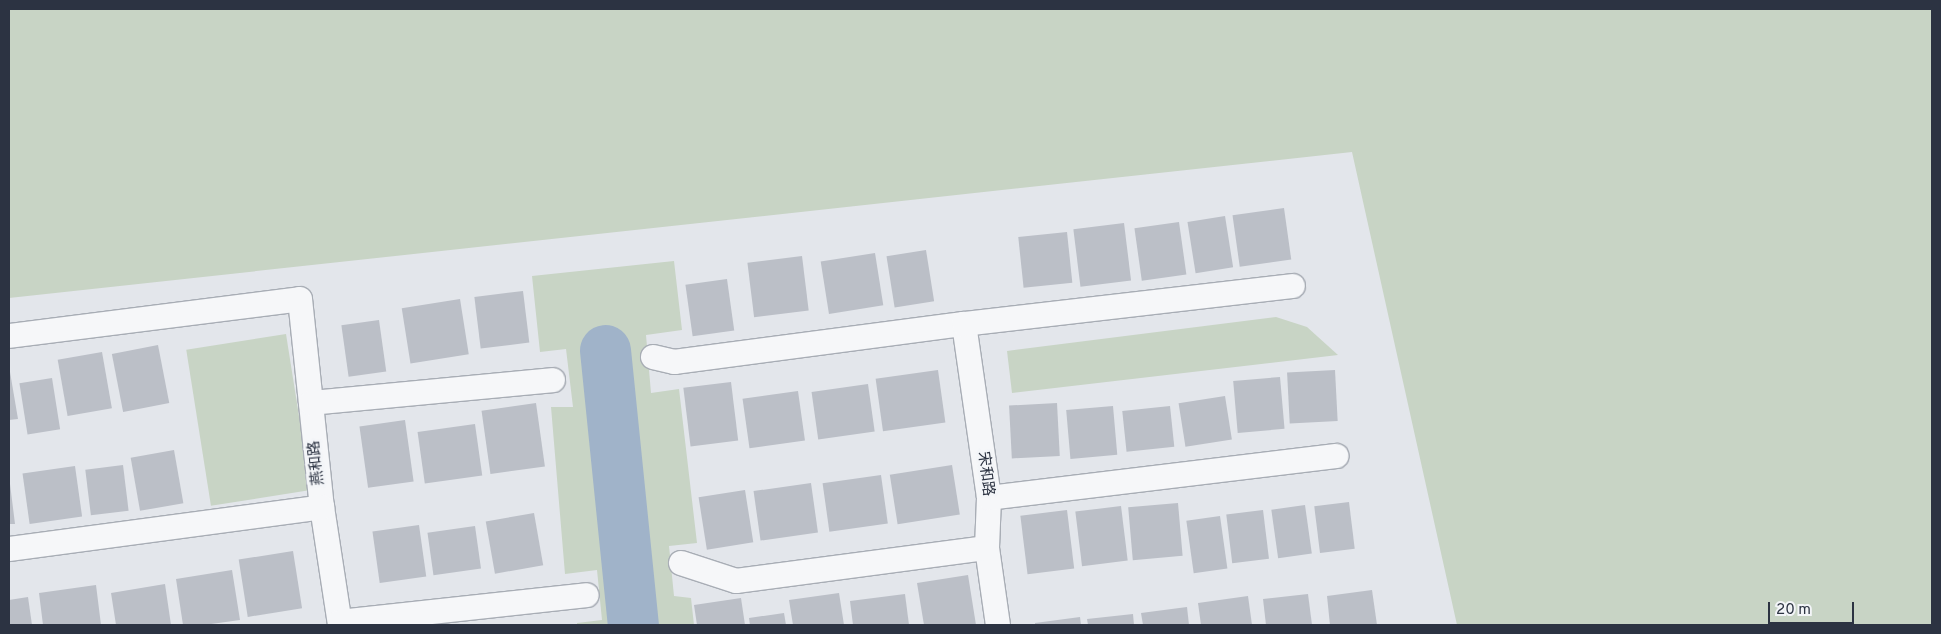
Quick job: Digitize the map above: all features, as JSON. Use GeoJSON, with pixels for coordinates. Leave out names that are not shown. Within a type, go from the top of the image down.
{"type":"FeatureCollection","features":[{"type":"Feature","properties":{"kind":"street"},"geometry":{"type":"LineString","coordinates":[[653,357],[674,362],[964,324],[1293,286]]}},
{"type":"Feature","properties":{"kind":"street","name":"燕和路"},"geometry":{"type":"LineString","coordinates":[[9,336],[300,300],[322,507],[340,623]]}},
{"type":"Feature","properties":{"kind":"street","name":"宋和路"},"geometry":{"type":"LineString","coordinates":[[964,324],[989,498],[987,548],[998,625]]}},
{"type":"Feature","properties":{"kind":"street"},"geometry":{"type":"LineString","coordinates":[[311,404],[553,380]]}},
{"type":"Feature","properties":{"kind":"street"},"geometry":{"type":"LineString","coordinates":[[989,498],[1336,456]]}},
{"type":"Feature","properties":{"kind":"street"},"geometry":{"type":"LineString","coordinates":[[9,549],[322,507]]}},
{"type":"Feature","properties":{"kind":"street"},"geometry":{"type":"LineString","coordinates":[[681,563],[736,581],[987,548]]}},
{"type":"Feature","properties":{"kind":"street"},"geometry":{"type":"LineString","coordinates":[[340,623],[587,595]]}},
{"type":"Feature","properties":{"kind":"green space"},"geometry":{"type":"Polygon","coordinates":[[[9,9],[1932,9],[1932,625],[1457,625],[1352,152],[9,298],[9,9]]]}},
{"type":"Feature","properties":{"kind":"green space"},"geometry":{"type":"Polygon","coordinates":[[[674,261],[682,330],[646,335],[651,393],[679,389],[697,543],[669,546],[674,596],[691,598],[694,625],[577,625],[577,623],[602,620],[597,570],[565,574],[551,407],[573,407],[566,349],[540,352],[532,276],[674,261]]]}},
{"type":"Feature","properties":{"kind":"green space"},"geometry":{"type":"Polygon","coordinates":[[[1276,317],[1307,327],[1338,355],[1012,393],[1007,351],[1276,317]]]}},
{"type":"Feature","properties":{"kind":"green space"},"geometry":{"type":"Polygon","coordinates":[[[286,334],[311,490],[211,506],[186,350],[286,334]]]}},
{"type":"Feature","properties":{"kind":"building"},"geometry":{"type":"Polygon","coordinates":[[[1284,208],[1291,259],[1240,267],[1233,215],[1284,208]]]}},
{"type":"Feature","properties":{"kind":"building"},"geometry":{"type":"Polygon","coordinates":[[[1225,216],[1233,267],[1196,273],[1187,222],[1225,216]]]}},
{"type":"Feature","properties":{"kind":"building"},"geometry":{"type":"Polygon","coordinates":[[[1179,222],[1186,274],[1142,281],[1134,228],[1179,222]]]}},
{"type":"Feature","properties":{"kind":"building"},"geometry":{"type":"Polygon","coordinates":[[[1124,223],[1131,281],[1080,287],[1073,229],[1124,223]]]}},
{"type":"Feature","properties":{"kind":"building"},"geometry":{"type":"Polygon","coordinates":[[[1067,232],[1072,283],[1024,288],[1018,237],[1067,232]]]}},
{"type":"Feature","properties":{"kind":"building"},"geometry":{"type":"Polygon","coordinates":[[[926,250],[934,301],[895,308],[886,256],[926,250]]]}},
{"type":"Feature","properties":{"kind":"building"},"geometry":{"type":"Polygon","coordinates":[[[875,253],[883,305],[829,314],[821,262],[875,253]]]}},
{"type":"Feature","properties":{"kind":"building"},"geometry":{"type":"Polygon","coordinates":[[[802,256],[809,311],[754,317],[747,263],[802,256]]]}},
{"type":"Feature","properties":{"kind":"building"},"geometry":{"type":"Polygon","coordinates":[[[727,279],[734,330],[693,336],[685,285],[727,279]]]}},
{"type":"Feature","properties":{"kind":"building"},"geometry":{"type":"Polygon","coordinates":[[[523,291],[529,343],[481,349],[474,297],[523,291]]]}},
{"type":"Feature","properties":{"kind":"building"},"geometry":{"type":"Polygon","coordinates":[[[460,299],[469,354],[410,364],[402,308],[460,299]]]}},
{"type":"Feature","properties":{"kind":"building"},"geometry":{"type":"Polygon","coordinates":[[[379,320],[386,371],[349,377],[341,325],[379,320]]]}},
{"type":"Feature","properties":{"kind":"building"},"geometry":{"type":"Polygon","coordinates":[[[158,345],[169,403],[123,412],[112,354],[158,345]]]}},
{"type":"Feature","properties":{"kind":"building"},"geometry":{"type":"Polygon","coordinates":[[[102,352],[112,408],[68,416],[58,360],[102,352]]]}},
{"type":"Feature","properties":{"kind":"building"},"geometry":{"type":"Polygon","coordinates":[[[938,370],[945,422],[883,431],[876,379],[938,370]]]}},
{"type":"Feature","properties":{"kind":"building"},"geometry":{"type":"Polygon","coordinates":[[[1335,370],[1338,421],[1290,423],[1287,373],[1335,370]]]}},
{"type":"Feature","properties":{"kind":"building"},"geometry":{"type":"Polygon","coordinates":[[[9,373],[18,419],[9,420],[9,373]]]}},
{"type":"Feature","properties":{"kind":"building"},"geometry":{"type":"Polygon","coordinates":[[[1280,377],[1285,429],[1238,433],[1233,381],[1280,377]]]}},
{"type":"Feature","properties":{"kind":"building"},"geometry":{"type":"Polygon","coordinates":[[[52,378],[60,429],[28,435],[19,383],[52,378]]]}},
{"type":"Feature","properties":{"kind":"building"},"geometry":{"type":"Polygon","coordinates":[[[731,382],[738,441],[691,446],[683,388],[731,382]]]}},
{"type":"Feature","properties":{"kind":"building"},"geometry":{"type":"Polygon","coordinates":[[[868,384],[875,432],[818,439],[812,392],[868,384]]]}},
{"type":"Feature","properties":{"kind":"building"},"geometry":{"type":"Polygon","coordinates":[[[798,391],[805,441],[750,448],[743,399],[798,391]]]}},
{"type":"Feature","properties":{"kind":"building"},"geometry":{"type":"Polygon","coordinates":[[[1225,396],[1232,439],[1185,447],[1179,403],[1225,396]]]}},
{"type":"Feature","properties":{"kind":"building"},"geometry":{"type":"Polygon","coordinates":[[[536,403],[545,466],[490,474],[482,411],[536,403]]]}},
{"type":"Feature","properties":{"kind":"building"},"geometry":{"type":"Polygon","coordinates":[[[1057,403],[1060,456],[1012,458],[1009,406],[1057,403]]]}},
{"type":"Feature","properties":{"kind":"building"},"geometry":{"type":"Polygon","coordinates":[[[1113,406],[1117,455],[1070,459],[1066,410],[1113,406]]]}},
{"type":"Feature","properties":{"kind":"building"},"geometry":{"type":"Polygon","coordinates":[[[1170,406],[1174,447],[1127,452],[1122,411],[1170,406]]]}},
{"type":"Feature","properties":{"kind":"building"},"geometry":{"type":"Polygon","coordinates":[[[405,420],[414,481],[368,488],[359,426],[405,420]]]}},
{"type":"Feature","properties":{"kind":"building"},"geometry":{"type":"Polygon","coordinates":[[[475,424],[482,475],[425,484],[418,432],[475,424]]]}},
{"type":"Feature","properties":{"kind":"building"},"geometry":{"type":"Polygon","coordinates":[[[174,450],[183,503],[140,511],[131,458],[174,450]]]}},
{"type":"Feature","properties":{"kind":"building"},"geometry":{"type":"Polygon","coordinates":[[[123,465],[129,511],[91,515],[85,470],[123,465]]]}},
{"type":"Feature","properties":{"kind":"building"},"geometry":{"type":"Polygon","coordinates":[[[952,465],[960,514],[898,524],[890,475],[952,465]]]}},
{"type":"Feature","properties":{"kind":"building"},"geometry":{"type":"Polygon","coordinates":[[[75,466],[82,517],[30,524],[23,473],[75,466]]]}},
{"type":"Feature","properties":{"kind":"building"},"geometry":{"type":"Polygon","coordinates":[[[881,475],[888,524],[829,532],[823,483],[881,475]]]}},
{"type":"Feature","properties":{"kind":"building"},"geometry":{"type":"Polygon","coordinates":[[[811,483],[818,533],[761,541],[754,491],[811,483]]]}},
{"type":"Feature","properties":{"kind":"building"},"geometry":{"type":"Polygon","coordinates":[[[10,484],[15,524],[9,524],[10,484]]]}},
{"type":"Feature","properties":{"kind":"building"},"geometry":{"type":"Polygon","coordinates":[[[745,490],[753,542],[707,550],[699,497],[745,490]]]}},
{"type":"Feature","properties":{"kind":"building"},"geometry":{"type":"Polygon","coordinates":[[[1349,502],[1355,549],[1320,553],[1314,506],[1349,502]]]}},
{"type":"Feature","properties":{"kind":"building"},"geometry":{"type":"Polygon","coordinates":[[[1178,503],[1183,556],[1133,560],[1128,507],[1178,503]]]}},
{"type":"Feature","properties":{"kind":"building"},"geometry":{"type":"Polygon","coordinates":[[[1305,505],[1312,554],[1278,558],[1271,510],[1305,505]]]}},
{"type":"Feature","properties":{"kind":"building"},"geometry":{"type":"Polygon","coordinates":[[[1121,506],[1128,561],[1082,566],[1075,512],[1121,506]]]}},
{"type":"Feature","properties":{"kind":"building"},"geometry":{"type":"Polygon","coordinates":[[[1067,510],[1074,569],[1028,574],[1020,516],[1067,510]]]}},
{"type":"Feature","properties":{"kind":"building"},"geometry":{"type":"Polygon","coordinates":[[[1263,510],[1269,559],[1232,563],[1226,515],[1263,510]]]}},
{"type":"Feature","properties":{"kind":"building"},"geometry":{"type":"Polygon","coordinates":[[[534,513],[543,565],[495,574],[486,522],[534,513]]]}},
{"type":"Feature","properties":{"kind":"building"},"geometry":{"type":"Polygon","coordinates":[[[1220,516],[1227,568],[1194,573],[1186,521],[1220,516]]]}},
{"type":"Feature","properties":{"kind":"building"},"geometry":{"type":"Polygon","coordinates":[[[419,525],[426,576],[380,583],[372,532],[419,525]]]}},
{"type":"Feature","properties":{"kind":"building"},"geometry":{"type":"Polygon","coordinates":[[[475,526],[481,569],[433,575],[427,533],[475,526]]]}},
{"type":"Feature","properties":{"kind":"building"},"geometry":{"type":"Polygon","coordinates":[[[293,551],[302,608],[248,617],[239,560],[293,551]]]}},
{"type":"Feature","properties":{"kind":"building"},"geometry":{"type":"Polygon","coordinates":[[[232,570],[240,620],[204,625],[183,625],[176,579],[232,570]]]}},
{"type":"Feature","properties":{"kind":"building"},"geometry":{"type":"Polygon","coordinates":[[[968,575],[976,625],[924,625],[917,583],[968,575]]]}},
{"type":"Feature","properties":{"kind":"building"},"geometry":{"type":"Polygon","coordinates":[[[165,584],[171,625],[116,625],[111,593],[165,584]]]}},
{"type":"Feature","properties":{"kind":"building"},"geometry":{"type":"Polygon","coordinates":[[[96,585],[101,625],[43,625],[39,593],[96,585]]]}},
{"type":"Feature","properties":{"kind":"building"},"geometry":{"type":"Polygon","coordinates":[[[1372,590],[1377,625],[1330,625],[1327,596],[1372,590]]]}},
{"type":"Feature","properties":{"kind":"building"},"geometry":{"type":"Polygon","coordinates":[[[839,593],[844,625],[793,625],[789,600],[839,593]]]}},
{"type":"Feature","properties":{"kind":"building"},"geometry":{"type":"Polygon","coordinates":[[[905,594],[909,625],[853,625],[850,601],[905,594]]]}},
{"type":"Feature","properties":{"kind":"building"},"geometry":{"type":"Polygon","coordinates":[[[1308,594],[1312,625],[1266,625],[1263,599],[1308,594]]]}},
{"type":"Feature","properties":{"kind":"building"},"geometry":{"type":"Polygon","coordinates":[[[1248,596],[1252,625],[1201,625],[1198,603],[1248,596]]]}},
{"type":"Feature","properties":{"kind":"building"},"geometry":{"type":"Polygon","coordinates":[[[28,597],[32,625],[9,625],[9,600],[28,597]]]}},
{"type":"Feature","properties":{"kind":"building"},"geometry":{"type":"Polygon","coordinates":[[[741,598],[745,625],[697,625],[694,605],[741,598]]]}},
{"type":"Feature","properties":{"kind":"building"},"geometry":{"type":"Polygon","coordinates":[[[1187,607],[1189,625],[1143,625],[1141,613],[1187,607]]]}},
{"type":"Feature","properties":{"kind":"building"},"geometry":{"type":"Polygon","coordinates":[[[784,613],[786,625],[750,625],[749,618],[784,613]]]}},
{"type":"Feature","properties":{"kind":"building"},"geometry":{"type":"Polygon","coordinates":[[[1133,614],[1134,625],[1088,625],[1087,619],[1133,614]]]}},
{"type":"Feature","properties":{"kind":"building"},"geometry":{"type":"Polygon","coordinates":[[[1080,617],[1081,625],[1035,625],[1035,623],[1080,617]]]}},
{"type":"Feature","properties":{"kind":"waterway"},"geometry":{"type":"LineString","coordinates":[[605,350],[633,625]]}}]}
